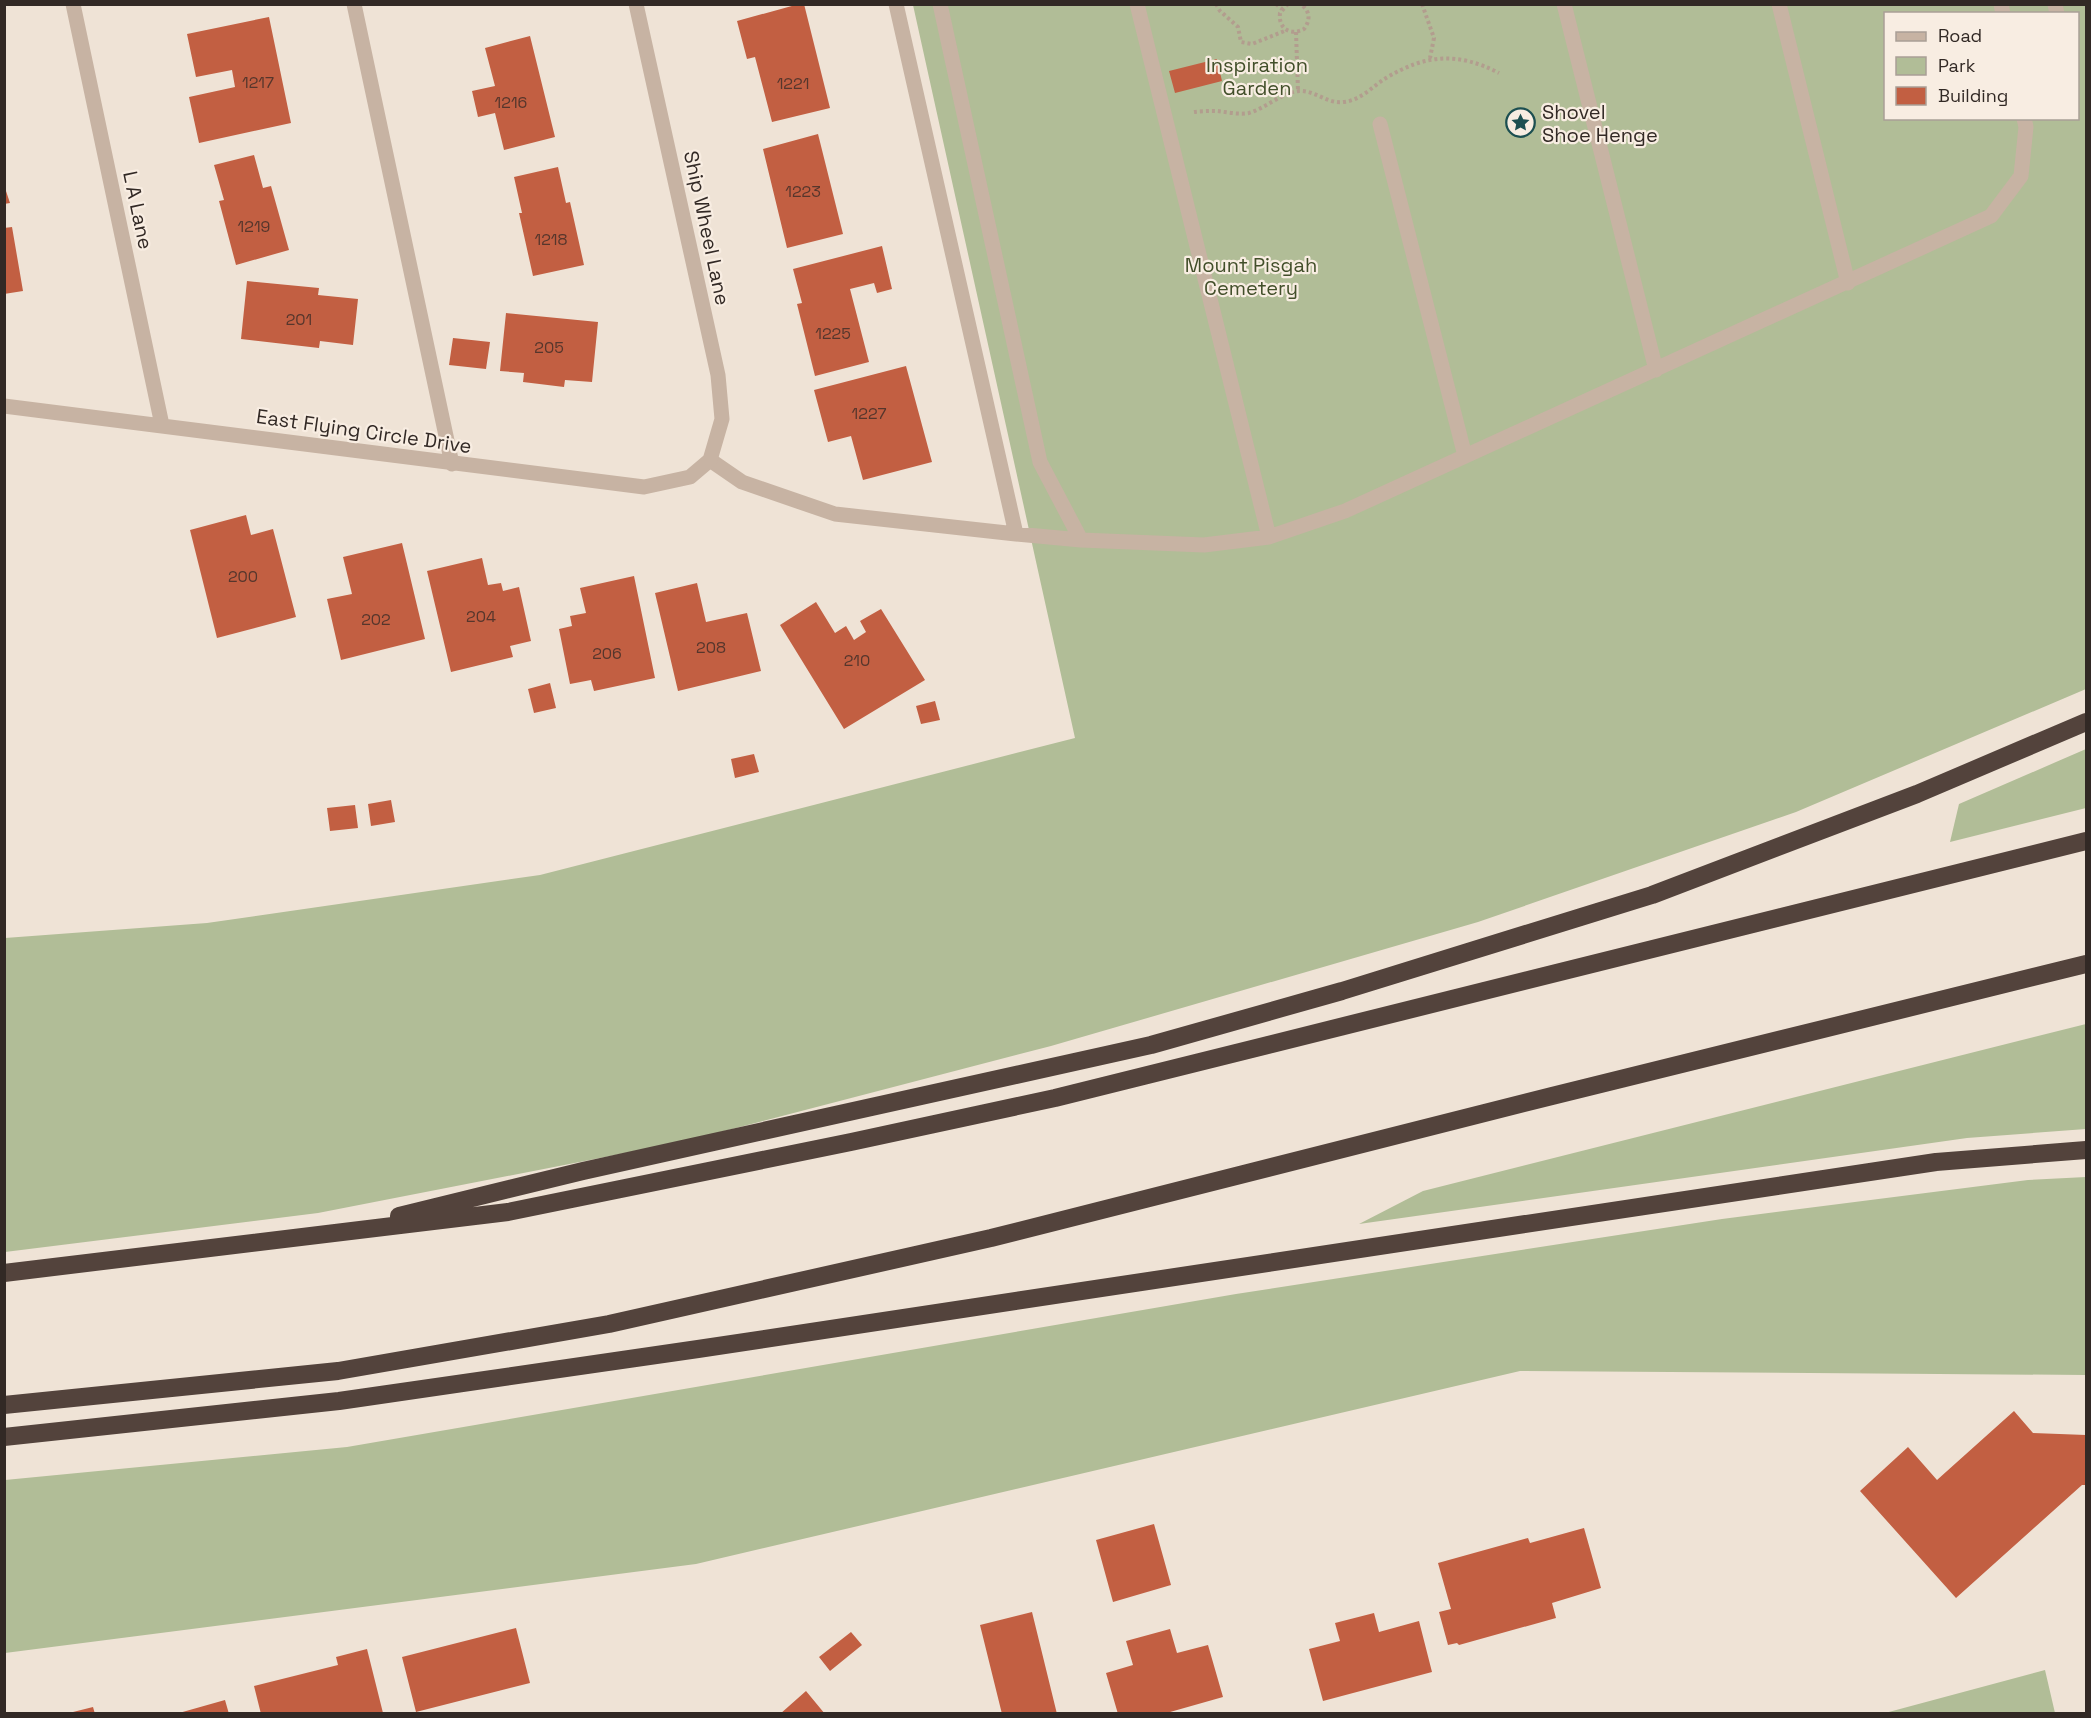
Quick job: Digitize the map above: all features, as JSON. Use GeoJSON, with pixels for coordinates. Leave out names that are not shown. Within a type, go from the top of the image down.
{"type":"FeatureCollection","features":[{"type":"Feature","properties":{"kind":"highway"},"geometry":{"type":"LineString","coordinates":[[316,1237],[583,1171],[1151,1045],[1342,991],[1652,895],[1917,794],[2086,722]]}},
{"type":"Feature","properties":{"kind":"highway"},"geometry":{"type":"LineString","coordinates":[[4,1273],[508,1212],[1055,1098],[2086,840]]}},
{"type":"Feature","properties":{"kind":"highway"},"geometry":{"type":"LineString","coordinates":[[4,1405],[338,1371],[609,1324],[991,1238],[2086,964]]}},
{"type":"Feature","properties":{"kind":"highway"},"geometry":{"type":"LineString","coordinates":[[4,1437],[339,1401],[721,1346],[1936,1162],[2086,1150]]}},
{"type":"Feature","properties":{"kind":"street","name":"L A Lane"},"geometry":{"type":"LineString","coordinates":[[73,4],[162,425]]}},
{"type":"Feature","properties":{"kind":"street"},"geometry":{"type":"LineString","coordinates":[[354,4],[452,464]]}},
{"type":"Feature","properties":{"kind":"street","name":"Ship Wheel Lane"},"geometry":{"type":"LineString","coordinates":[[636,4],[718,375],[722,419],[710,459]]}},
{"type":"Feature","properties":{"kind":"street"},"geometry":{"type":"LineString","coordinates":[[896,4],[1016,534]]}},
{"type":"Feature","properties":{"kind":"street"},"geometry":{"type":"LineString","coordinates":[[940,4],[1040,462],[1081,540]]}},
{"type":"Feature","properties":{"kind":"street"},"geometry":{"type":"LineString","coordinates":[[1137,4],[1269,537]]}},
{"type":"Feature","properties":{"kind":"street"},"geometry":{"type":"LineString","coordinates":[[1564,4],[1656,370]]}},
{"type":"Feature","properties":{"kind":"street"},"geometry":{"type":"LineString","coordinates":[[1779,4],[1848,283]]}},
{"type":"Feature","properties":{"kind":"street"},"geometry":{"type":"LineString","coordinates":[[710,459],[742,482],[835,514],[1081,540],[1204,545],[1269,537],[1345,511],[1991,216],[2021,176],[2024,120]]}},
{"type":"Feature","properties":{"kind":"street"},"geometry":{"type":"LineString","coordinates":[[1380,124],[1465,456]]}},
{"type":"Feature","properties":{"kind":"street","name":"East Flying Circle Drive"},"geometry":{"type":"LineString","coordinates":[[4,406],[644,488],[690,477],[710,459]]}},
{"type":"Feature","properties":{"kind":"path"},"geometry":{"type":"LineString","coordinates":[[1216,4],[1220,11],[1238,27],[1241,42],[1252,44],[1287,30]]}},
{"type":"Feature","properties":{"kind":"path"},"geometry":{"type":"LineString","coordinates":[[1276,4],[1282,9]]}},
{"type":"Feature","properties":{"kind":"path"},"geometry":{"type":"LineString","coordinates":[[1288,4],[1282,9],[1279,18],[1283,27],[1296,32],[1304,29],[1309,20],[1307,11],[1300,4]]}},
{"type":"Feature","properties":{"kind":"path"},"geometry":{"type":"LineString","coordinates":[[1422,4],[1434,38],[1430,58]]}},
{"type":"Feature","properties":{"kind":"path"},"geometry":{"type":"LineString","coordinates":[[1296,32],[1298,91]]}},
{"type":"Feature","properties":{"kind":"path"},"geometry":{"type":"LineString","coordinates":[[1166,118],[1191,112],[1214,111],[1246,114],[1298,91],[1308,92],[1329,101],[1344,102],[1362,96],[1387,77],[1430,58],[1456,57],[1480,63],[1499,73]]}},
{"type":"Feature","properties":{"kind":"green space"},"geometry":{"type":"Polygon","coordinates":[[[913,5],[2086,5],[2086,689],[1796,812],[1478,922],[1051,1046],[682,1142],[318,1213],[5,1252],[5,938],[207,923],[540,875],[1075,738],[913,5]]]}},
{"type":"Feature","properties":{"kind":"green space"},"geometry":{"type":"Polygon","coordinates":[[[2086,749],[2086,808],[1950,842],[1959,804],[2086,749]]]}},
{"type":"Feature","properties":{"kind":"green space"},"geometry":{"type":"Polygon","coordinates":[[[2086,1024],[2086,1129],[1967,1138],[1359,1224],[1423,1191],[2086,1024]]]}},
{"type":"Feature","properties":{"kind":"green space"},"geometry":{"type":"Polygon","coordinates":[[[2086,1177],[2086,1375],[1520,1371],[696,1564],[5,1653],[5,1480],[347,1447],[1236,1294],[1722,1219],[2028,1180],[2086,1177]]]}},
{"type":"Feature","properties":{"kind":"green space"},"geometry":{"type":"Polygon","coordinates":[[[2045,1670],[2055,1713],[1885,1713],[2045,1670]]]}},
{"type":"Feature","properties":{"kind":"building"},"geometry":{"type":"Polygon","coordinates":[[[804,4],[830,108],[772,122],[755,57],[747,59],[737,21],[804,4]]]}},
{"type":"Feature","properties":{"kind":"building"},"geometry":{"type":"Polygon","coordinates":[[[269,17],[291,123],[199,143],[189,97],[235,87],[232,70],[196,77],[187,34],[269,17]]]}},
{"type":"Feature","properties":{"kind":"building"},"geometry":{"type":"Polygon","coordinates":[[[530,36],[555,137],[504,150],[495,113],[478,117],[472,91],[495,86],[485,48],[530,36]]]}},
{"type":"Feature","properties":{"kind":"building"},"geometry":{"type":"Polygon","coordinates":[[[1217,59],[1222,81],[1175,93],[1169,71],[1217,59]]]}},
{"type":"Feature","properties":{"kind":"building"},"geometry":{"type":"Polygon","coordinates":[[[818,134],[843,234],[787,248],[763,149],[818,134]]]}},
{"type":"Feature","properties":{"kind":"building"},"geometry":{"type":"Polygon","coordinates":[[[254,155],[263,188],[271,186],[289,250],[236,265],[219,201],[224,200],[214,165],[254,155]]]}},
{"type":"Feature","properties":{"kind":"building"},"geometry":{"type":"Polygon","coordinates":[[[558,167],[566,203],[570,202],[584,265],[533,276],[519,213],[522,213],[514,177],[558,167]]]}},
{"type":"Feature","properties":{"kind":"building"},"geometry":{"type":"Polygon","coordinates":[[[4,185],[10,203],[4,204],[4,185]]]}},
{"type":"Feature","properties":{"kind":"building"},"geometry":{"type":"Polygon","coordinates":[[[12,227],[23,291],[4,294],[4,228],[12,227]]]}},
{"type":"Feature","properties":{"kind":"building"},"geometry":{"type":"Polygon","coordinates":[[[882,246],[892,289],[877,293],[874,283],[850,289],[869,362],[815,376],[797,304],[802,303],[793,269],[882,246]]]}},
{"type":"Feature","properties":{"kind":"building"},"geometry":{"type":"Polygon","coordinates":[[[247,281],[319,288],[318,295],[358,299],[353,345],[320,341],[319,348],[241,339],[247,281]]]}},
{"type":"Feature","properties":{"kind":"building"},"geometry":{"type":"Polygon","coordinates":[[[506,313],[598,322],[592,382],[565,380],[564,387],[523,382],[524,373],[500,371],[506,313]]]}},
{"type":"Feature","properties":{"kind":"building"},"geometry":{"type":"Polygon","coordinates":[[[453,338],[490,342],[486,369],[449,365],[453,338]]]}},
{"type":"Feature","properties":{"kind":"building"},"geometry":{"type":"Polygon","coordinates":[[[906,366],[932,462],[863,480],[851,436],[828,442],[814,390],[906,366]]]}},
{"type":"Feature","properties":{"kind":"building"},"geometry":{"type":"Polygon","coordinates":[[[246,515],[251,535],[273,529],[296,617],[217,638],[190,530],[246,515]]]}},
{"type":"Feature","properties":{"kind":"building"},"geometry":{"type":"Polygon","coordinates":[[[402,543],[425,639],[341,660],[327,599],[352,594],[343,557],[402,543]]]}},
{"type":"Feature","properties":{"kind":"building"},"geometry":{"type":"Polygon","coordinates":[[[482,558],[488,585],[501,583],[503,591],[519,587],[531,641],[510,646],[513,657],[451,672],[427,571],[482,558]]]}},
{"type":"Feature","properties":{"kind":"building"},"geometry":{"type":"Polygon","coordinates":[[[634,576],[655,678],[594,691],[591,680],[570,684],[559,629],[572,626],[570,616],[586,613],[580,588],[634,576]]]}},
{"type":"Feature","properties":{"kind":"building"},"geometry":{"type":"Polygon","coordinates":[[[697,583],[706,622],[747,613],[761,671],[678,691],[655,593],[697,583]]]}},
{"type":"Feature","properties":{"kind":"building"},"geometry":{"type":"Polygon","coordinates":[[[816,602],[835,633],[846,626],[854,640],[866,632],[860,621],[881,609],[925,680],[844,729],[780,625],[816,602]]]}},
{"type":"Feature","properties":{"kind":"building"},"geometry":{"type":"Polygon","coordinates":[[[550,683],[556,708],[534,713],[528,689],[550,683]]]}},
{"type":"Feature","properties":{"kind":"building"},"geometry":{"type":"Polygon","coordinates":[[[935,701],[940,720],[921,724],[916,706],[935,701]]]}},
{"type":"Feature","properties":{"kind":"building"},"geometry":{"type":"Polygon","coordinates":[[[754,754],[759,772],[735,778],[731,759],[754,754]]]}},
{"type":"Feature","properties":{"kind":"building"},"geometry":{"type":"Polygon","coordinates":[[[391,800],[395,822],[371,826],[368,804],[391,800]]]}},
{"type":"Feature","properties":{"kind":"building"},"geometry":{"type":"Polygon","coordinates":[[[355,805],[358,828],[330,831],[327,808],[355,805]]]}},
{"type":"Feature","properties":{"kind":"building"},"geometry":{"type":"Polygon","coordinates":[[[2014,1411],[2033,1433],[2086,1435],[2086,1485],[2082,1485],[1956,1598],[1860,1491],[1908,1447],[1937,1480],[2014,1411]]]}},
{"type":"Feature","properties":{"kind":"building"},"geometry":{"type":"Polygon","coordinates":[[[1154,1524],[1171,1585],[1113,1602],[1096,1540],[1154,1524]]]}},
{"type":"Feature","properties":{"kind":"building"},"geometry":{"type":"Polygon","coordinates":[[[1584,1528],[1601,1588],[1552,1603],[1556,1618],[1459,1645],[1457,1643],[1448,1645],[1439,1612],[1451,1609],[1438,1563],[1528,1538],[1530,1543],[1584,1528]]]}},
{"type":"Feature","properties":{"kind":"building"},"geometry":{"type":"Polygon","coordinates":[[[1032,1612],[1057,1714],[1002,1714],[980,1625],[1032,1612]]]}},
{"type":"Feature","properties":{"kind":"building"},"geometry":{"type":"Polygon","coordinates":[[[1374,1613],[1379,1632],[1419,1621],[1432,1672],[1323,1701],[1309,1649],[1340,1641],[1335,1623],[1374,1613]]]}},
{"type":"Feature","properties":{"kind":"building"},"geometry":{"type":"Polygon","coordinates":[[[516,1628],[530,1683],[416,1712],[402,1657],[516,1628]]]}},
{"type":"Feature","properties":{"kind":"building"},"geometry":{"type":"Polygon","coordinates":[[[1170,1629],[1177,1653],[1208,1645],[1223,1697],[1163,1714],[1118,1714],[1106,1673],[1133,1665],[1126,1641],[1170,1629]]]}},
{"type":"Feature","properties":{"kind":"building"},"geometry":{"type":"Polygon","coordinates":[[[851,1632],[862,1645],[830,1671],[819,1657],[851,1632]]]}},
{"type":"Feature","properties":{"kind":"building"},"geometry":{"type":"Polygon","coordinates":[[[367,1649],[383,1713],[261,1714],[254,1686],[338,1665],[336,1657],[367,1649]]]}},
{"type":"Feature","properties":{"kind":"building"},"geometry":{"type":"Polygon","coordinates":[[[806,1691],[825,1714],[780,1714],[806,1691]]]}},
{"type":"Feature","properties":{"kind":"building"},"geometry":{"type":"Polygon","coordinates":[[[225,1700],[229,1714],[179,1714],[179,1713],[225,1700]]]}},
{"type":"Feature","properties":{"kind":"building"},"geometry":{"type":"Polygon","coordinates":[[[93,1707],[95,1714],[69,1714],[69,1713],[93,1707]]]}},
{"type":"Feature","properties":{"kind":"place","name":"Shovel Shoe Henge"},"geometry":{"type":"Point","coordinates":[1521,123]}},
{"type":"Feature","properties":{"kind":"park label","name":"Inspiration Garden"},"geometry":{"type":"Point","coordinates":[1257,76]}},
{"type":"Feature","properties":{"kind":"park label","name":"Mount Pisgah Cemetery"},"geometry":{"type":"Point","coordinates":[1251,276]}}]}
